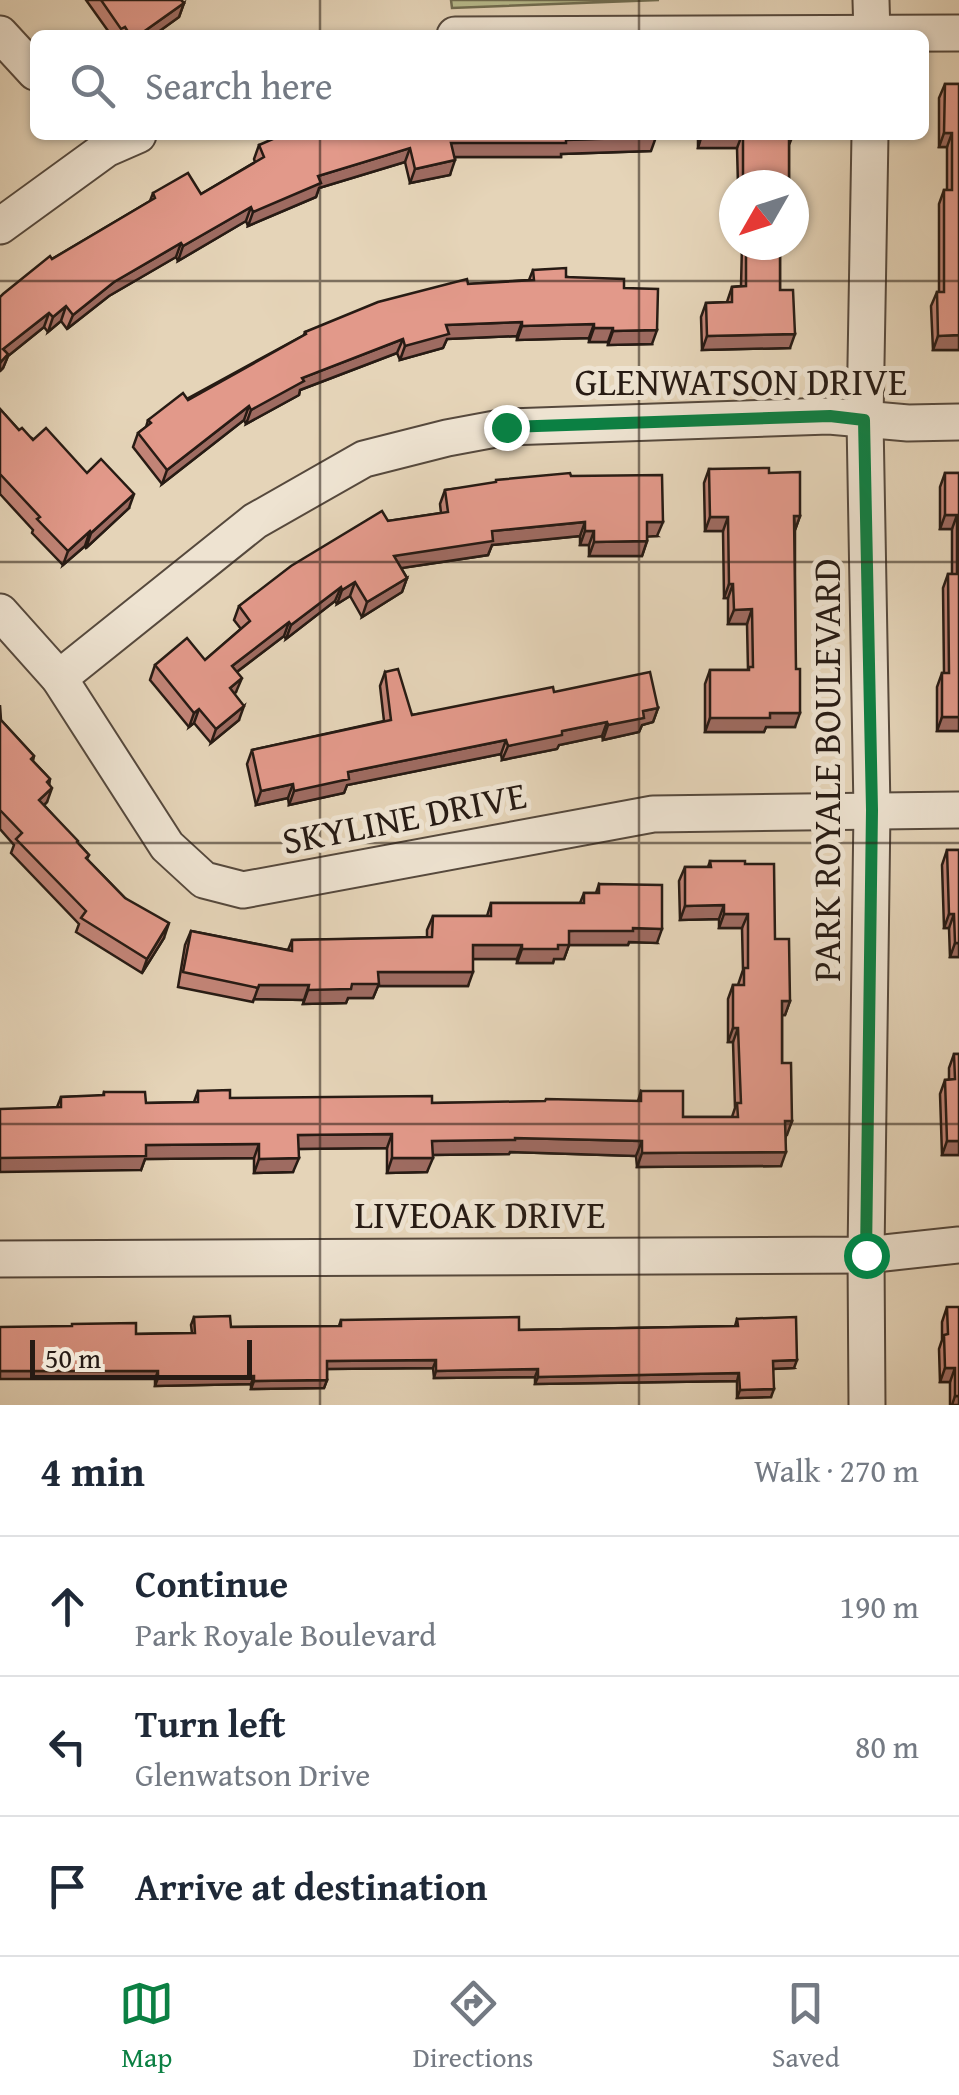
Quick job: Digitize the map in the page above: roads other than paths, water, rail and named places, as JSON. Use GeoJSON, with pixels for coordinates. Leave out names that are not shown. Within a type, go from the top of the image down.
{"type":"FeatureCollection","features":[{"type":"Feature","properties":{"kind":"street"},"geometry":{"type":"LineString","coordinates":[[871,0],[872,30]]}},
{"type":"Feature","properties":{"kind":"street"},"geometry":{"type":"LineString","coordinates":[[929,33],[959,33]]}},
{"type":"Feature","properties":{"kind":"street"},"geometry":{"type":"LineString","coordinates":[[0,34],[30,67]]}},
{"type":"Feature","properties":{"kind":"street"},"geometry":{"type":"LineString","coordinates":[[0,226],[112,140]]}},
{"type":"Feature","properties":{"kind":"street","name":"PARK ROYALE BOULEVARD"},"geometry":{"type":"LineString","coordinates":[[867,1405],[872,810],[864,420],[870,140]]}},
{"type":"Feature","properties":{"kind":"street","name":"GLENWATSON DRIVE"},"geometry":{"type":"LineString","coordinates":[[59,678],[255,521],[364,459],[506,427],[830,416],[959,422]]}},
{"type":"Feature","properties":{"kind":"street","name":"SKYLINE DRIVE"},"geometry":{"type":"LineString","coordinates":[[0,612],[59,678],[167,846],[204,880],[243,890],[653,814],[959,810]]}},
{"type":"Feature","properties":{"kind":"street","name":"LIVEOAK DRIVE"},"geometry":{"type":"LineString","coordinates":[[0,1259],[866,1255],[959,1244]]}}]}
